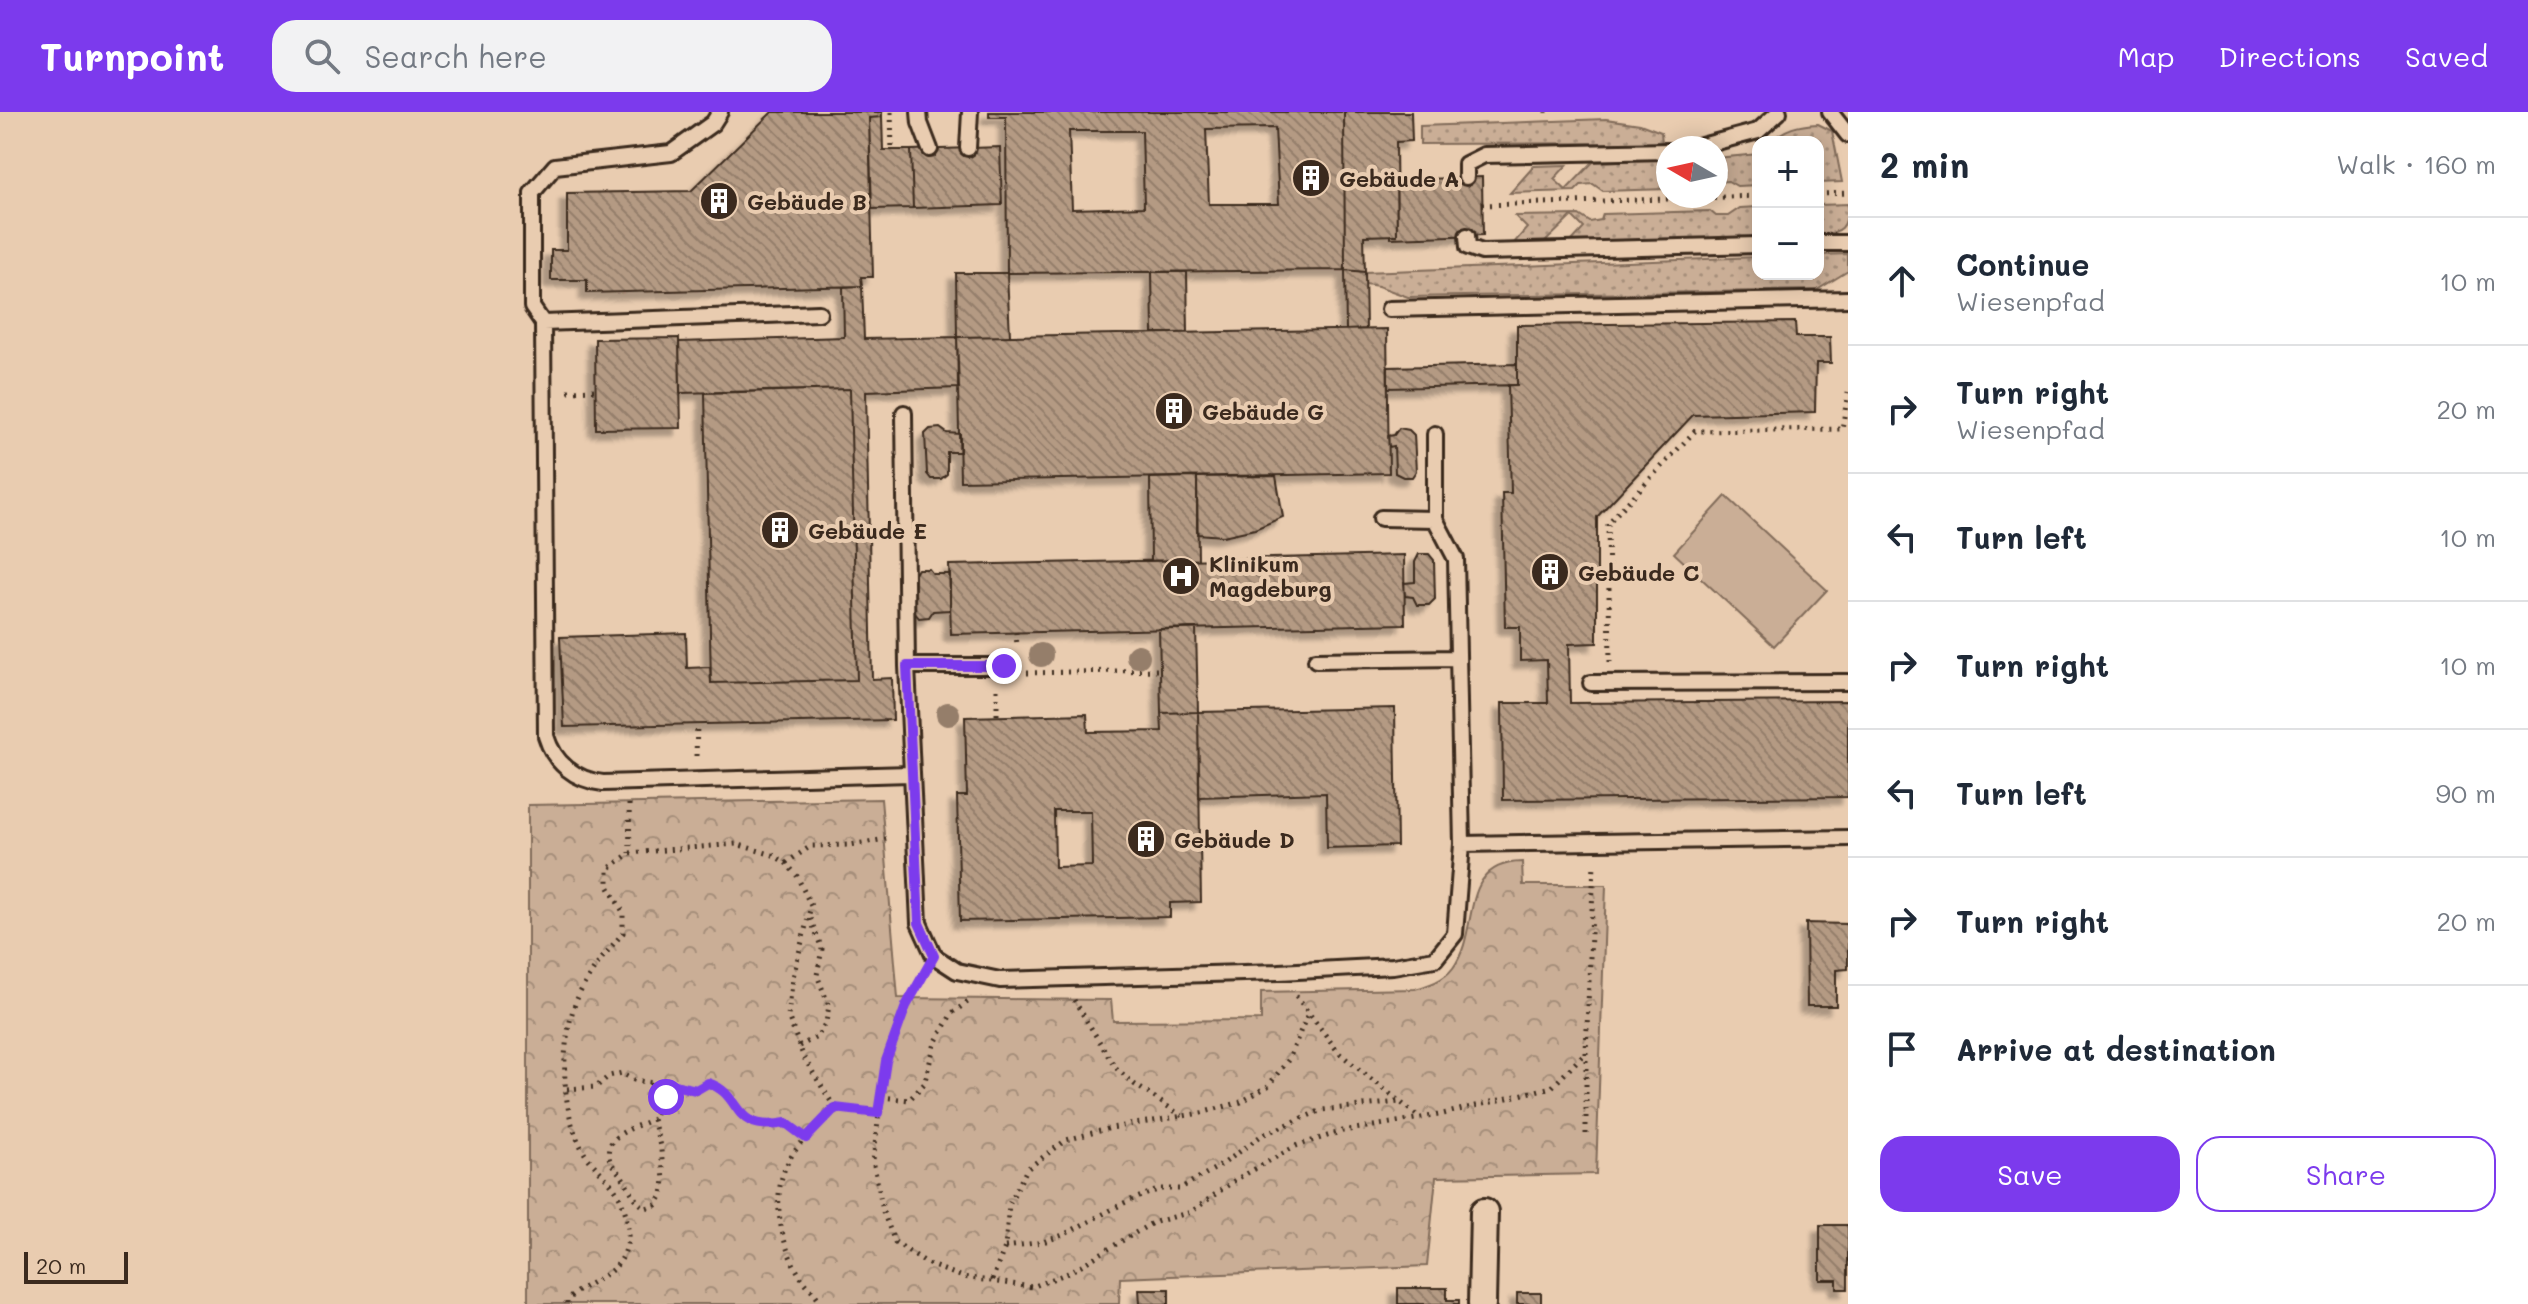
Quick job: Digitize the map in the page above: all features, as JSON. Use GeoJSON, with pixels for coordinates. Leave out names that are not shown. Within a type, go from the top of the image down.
{"type":"FeatureCollection","features":[{"type":"Feature","properties":{"kind":"street"},"geometry":{"type":"LineString","coordinates":[[1482,1304],[1484,1212]]}},
{"type":"Feature","properties":{"kind":"lane"},"geometry":{"type":"LineString","coordinates":[[720,112],[713,123],[671,153],[555,166],[532,193],[532,307],[543,323],[545,730],[552,752],[561,764],[578,776],[603,783],[910,774]]}},
{"type":"Feature","properties":{"kind":"lane"},"geometry":{"type":"LineString","coordinates":[[919,112],[930,149]]}},
{"type":"Feature","properties":{"kind":"lane"},"geometry":{"type":"LineString","coordinates":[[968,148],[970,112]]}},
{"type":"Feature","properties":{"kind":"lane"},"geometry":{"type":"LineString","coordinates":[[1728,139],[1758,131],[1779,112]]}},
{"type":"Feature","properties":{"kind":"lane"},"geometry":{"type":"LineString","coordinates":[[1830,112],[1848,135]]}},
{"type":"Feature","properties":{"kind":"lane"},"geometry":{"type":"LineString","coordinates":[[1466,177],[1466,164],[1484,155],[1656,151]]}},
{"type":"Feature","properties":{"kind":"lane"},"geometry":{"type":"LineString","coordinates":[[1467,236],[1468,247],[1482,252],[1752,245]]}},
{"type":"Feature","properties":{"kind":"lane"},"geometry":{"type":"LineString","coordinates":[[1824,243],[1848,243]]}},
{"type":"Feature","properties":{"kind":"lane"},"geometry":{"type":"LineString","coordinates":[[1389,309],[1848,299]]}},
{"type":"Feature","properties":{"kind":"lane"},"geometry":{"type":"LineString","coordinates":[[543,323],[819,313]]}},
{"type":"Feature","properties":{"kind":"lane"},"geometry":{"type":"LineString","coordinates":[[904,413],[910,774],[919,923],[934,956],[957,971],[1000,980],[1393,966],[1435,959],[1455,934],[1462,844],[1456,559],[1435,519],[1435,434]]}},
{"type":"Feature","properties":{"kind":"lane"},"geometry":{"type":"LineString","coordinates":[[1381,518],[1435,519]]}},
{"type":"Feature","properties":{"kind":"lane"},"geometry":{"type":"LineString","coordinates":[[1316,660],[1457,658]]}},
{"type":"Feature","properties":{"kind":"lane"},"geometry":{"type":"LineString","coordinates":[[907,666],[1011,670]]}},
{"type":"Feature","properties":{"kind":"lane"},"geometry":{"type":"LineString","coordinates":[[1591,683],[1848,682]]}},
{"type":"Feature","properties":{"kind":"lane"},"geometry":{"type":"LineString","coordinates":[[1462,844],[1848,838]]}},
{"type":"Feature","properties":{"kind":"path"},"geometry":{"type":"LineString","coordinates":[[891,112],[892,150]]}},
{"type":"Feature","properties":{"kind":"path"},"geometry":{"type":"LineString","coordinates":[[1824,194],[1848,193]]}},
{"type":"Feature","properties":{"kind":"path"},"geometry":{"type":"LineString","coordinates":[[1482,205],[1752,196]]}},
{"type":"Feature","properties":{"kind":"path"},"geometry":{"type":"LineString","coordinates":[[1611,683],[1608,523],[1695,431],[1842,429],[1848,393]]}},
{"type":"Feature","properties":{"kind":"path"},"geometry":{"type":"LineString","coordinates":[[1011,670],[1160,670]]}},
{"type":"Feature","properties":{"kind":"path"},"geometry":{"type":"LineString","coordinates":[[696,752],[697,725]]}},
{"type":"Feature","properties":{"kind":"path"},"geometry":{"type":"LineString","coordinates":[[629,816],[630,853]]}},
{"type":"Feature","properties":{"kind":"path"},"geometry":{"type":"LineString","coordinates":[[786,863],[811,846],[850,845],[891,838],[914,826]]}},
{"type":"Feature","properties":{"kind":"path"},"geometry":{"type":"LineString","coordinates":[[1586,1134],[1586,1052],[1595,843]]}},
{"type":"Feature","properties":{"kind":"path"},"geometry":{"type":"LineString","coordinates":[[567,1304],[576,1289],[596,1281],[623,1258],[629,1226],[617,1192],[585,1153],[568,1109],[564,1061],[574,1009],[597,963],[623,933],[623,912],[608,886],[608,869],[630,853],[736,844],[773,855],[786,863],[797,876],[811,906],[793,977],[788,1016],[799,1046],[835,1108]]}},
{"type":"Feature","properties":{"kind":"path"},"geometry":{"type":"LineString","coordinates":[[799,1046],[817,1037],[826,1022],[829,1006],[817,975],[822,949],[809,916]]}},
{"type":"Feature","properties":{"kind":"path"},"geometry":{"type":"LineString","coordinates":[[934,956],[906,1006],[886,1061],[873,1160],[883,1212],[895,1242],[930,1265],[963,1277],[1032,1287],[1068,1273],[1152,1223],[1191,1212],[1235,1180],[1296,1146],[1343,1131],[1420,1118],[1552,1087],[1586,1052]]}},
{"type":"Feature","properties":{"kind":"path"},"geometry":{"type":"LineString","coordinates":[[1279,972],[1339,1053],[1420,1118]]}},
{"type":"Feature","properties":{"kind":"path"},"geometry":{"type":"LineString","coordinates":[[1063,977],[1082,1017],[1115,1067],[1134,1084],[1182,1116]]}},
{"type":"Feature","properties":{"kind":"path"},"geometry":{"type":"LineString","coordinates":[[881,1097],[909,1100],[924,1084],[935,1043],[952,1013],[1000,980]]}},
{"type":"Feature","properties":{"kind":"path"},"geometry":{"type":"LineString","coordinates":[[992,1280],[1005,1247],[1009,1204],[1027,1169],[1066,1140],[1241,1102],[1268,1086],[1289,1059],[1308,1013]]}},
{"type":"Feature","properties":{"kind":"path"},"geometry":{"type":"LineString","coordinates":[[567,1089],[596,1087],[609,1076],[622,1073],[634,1080],[696,1090],[708,1083],[719,1086],[740,1114],[754,1125],[786,1123],[806,1138]]}},
{"type":"Feature","properties":{"kind":"path"},"geometry":{"type":"LineString","coordinates":[[650,1082],[659,1102]]}},
{"type":"Feature","properties":{"kind":"path"},"geometry":{"type":"LineString","coordinates":[[653,1119],[616,1137],[609,1146],[609,1158],[614,1167],[637,1203],[646,1208],[656,1205],[662,1195],[664,1180],[653,1119],[659,1102],[674,1085]]}},
{"type":"Feature","properties":{"kind":"path"},"geometry":{"type":"LineString","coordinates":[[1005,1247],[1053,1238],[1126,1202],[1160,1189],[1179,1189],[1223,1164],[1262,1135],[1322,1110],[1400,1102]]}},
{"type":"Feature","properties":{"kind":"path"},"geometry":{"type":"LineString","coordinates":[[835,1108],[878,1113]]}},
{"type":"Feature","properties":{"kind":"path"},"geometry":{"type":"LineString","coordinates":[[821,1304],[799,1276],[784,1243],[779,1202],[786,1166],[806,1138],[835,1108]]}},
{"type":"Feature","properties":{"kind":"green space"},"geometry":{"type":"Polygon","coordinates":[[[1606,119],[1640,124],[1661,132],[1661,136],[1656,136],[1656,143],[1420,144],[1420,126],[1606,119]]]}},
{"type":"Feature","properties":{"kind":"green space"},"geometry":{"type":"Polygon","coordinates":[[[1818,124],[1832,131],[1842,182],[1824,183],[1824,136],[1777,136],[1804,125],[1818,124]]]}},
{"type":"Feature","properties":{"kind":"green space"},"geometry":{"type":"Polygon","coordinates":[[[1752,155],[1752,185],[1737,186],[1728,181],[1728,157],[1752,155]]]}},
{"type":"Feature","properties":{"kind":"green space"},"geometry":{"type":"Polygon","coordinates":[[[1656,159],[1656,189],[1603,191],[1593,184],[1581,185],[1575,191],[1510,193],[1534,166],[1567,165],[1554,179],[1566,190],[1593,162],[1656,159]]]}},
{"type":"Feature","properties":{"kind":"green space"},"geometry":{"type":"Polygon","coordinates":[[[1848,204],[1847,219],[1838,231],[1824,234],[1824,205],[1848,204]]]}},
{"type":"Feature","properties":{"kind":"green space"},"geometry":{"type":"Polygon","coordinates":[[[1752,207],[1752,237],[1570,243],[1584,228],[1572,216],[1543,244],[1513,244],[1527,228],[1515,216],[1579,215],[1590,222],[1601,220],[1603,214],[1710,211],[1716,216],[1728,216],[1740,208],[1752,207]]]}},
{"type":"Feature","properties":{"kind":"green space"},"geometry":{"type":"Polygon","coordinates":[[[1848,254],[1848,271],[1817,290],[1408,297],[1365,284],[1365,272],[1752,257],[1752,280],[1824,280],[1824,255],[1848,254]]]}},
{"type":"Feature","properties":{"kind":"green space"},"geometry":{"type":"Polygon","coordinates":[[[1726,496],[1827,590],[1774,646],[1674,553],[1726,496]]]}},
{"type":"Feature","properties":{"kind":"green space"},"geometry":{"type":"Polygon","coordinates":[[[881,799],[898,998],[1111,1000],[1113,1021],[1261,1020],[1261,992],[1415,989],[1440,979],[1453,968],[1461,953],[1479,886],[1488,874],[1502,865],[1522,862],[1523,885],[1606,885],[1596,1174],[1436,1177],[1427,1266],[1120,1278],[1119,1304],[528,1304],[528,805],[881,799]]]}},
{"type":"Feature","properties":{"kind":"building","name":"Gebäude B"},"geometry":{"type":"Polygon","coordinates":[[[772,112],[882,112],[882,117],[869,118],[873,277],[861,277],[862,286],[587,293],[587,280],[551,280],[551,250],[567,250],[567,193],[691,191],[772,112]]]}},
{"type":"Feature","properties":{"kind":"building","name":"Gebäude A"},"geometry":{"type":"Polygon","coordinates":[[[989,112],[1344,112],[1345,270],[1007,273],[1006,117],[989,117],[989,112]],[[1275,128],[1206,129],[1209,204],[1279,204],[1275,128]],[[1069,131],[1072,209],[1144,207],[1142,131],[1069,131]]]}},
{"type":"Feature","properties":{"kind":"building"},"geometry":{"type":"Polygon","coordinates":[[[1344,112],[1411,112],[1412,141],[1396,142],[1397,235],[1364,236],[1365,272],[1345,270],[1344,112]]]}},
{"type":"Feature","properties":{"kind":"building"},"geometry":{"type":"Polygon","coordinates":[[[882,117],[883,150],[911,150],[913,208],[872,209],[869,118],[882,117]]]}},
{"type":"Feature","properties":{"kind":"building"},"geometry":{"type":"Polygon","coordinates":[[[1000,147],[1002,205],[913,208],[911,150],[1000,147]]]}},
{"type":"Feature","properties":{"kind":"building"},"geometry":{"type":"Polygon","coordinates":[[[1482,177],[1483,235],[1391,238],[1391,235],[1397,235],[1396,180],[1482,177]]]}},
{"type":"Feature","properties":{"kind":"building"},"geometry":{"type":"Polygon","coordinates":[[[1345,270],[1365,272],[1366,329],[1346,330],[1345,270]]]}},
{"type":"Feature","properties":{"kind":"building"},"geometry":{"type":"Polygon","coordinates":[[[1152,272],[1187,272],[1188,333],[1153,333],[1152,272]]]}},
{"type":"Feature","properties":{"kind":"building"},"geometry":{"type":"Polygon","coordinates":[[[956,273],[1007,273],[1010,336],[957,337],[956,273]]]}},
{"type":"Feature","properties":{"kind":"building"},"geometry":{"type":"Polygon","coordinates":[[[862,286],[864,339],[957,337],[959,388],[866,391],[872,679],[892,678],[893,720],[564,727],[560,637],[686,633],[687,668],[710,667],[711,683],[857,680],[850,389],[680,393],[679,342],[844,337],[843,287],[862,286]]]}},
{"type":"Feature","properties":{"kind":"building","name":"Gebäude C"},"geometry":{"type":"Polygon","coordinates":[[[1795,322],[1796,337],[1830,337],[1831,363],[1816,363],[1815,412],[1693,415],[1597,517],[1597,643],[1569,644],[1570,703],[1848,701],[1848,797],[1503,800],[1502,703],[1548,703],[1547,660],[1520,661],[1520,627],[1505,627],[1502,493],[1511,493],[1508,385],[1517,385],[1517,325],[1795,322]]]}},
{"type":"Feature","properties":{"kind":"building","name":"Gebäude G"},"geometry":{"type":"Polygon","coordinates":[[[1387,329],[1389,473],[960,481],[957,337],[1387,329]]]}},
{"type":"Feature","properties":{"kind":"building"},"geometry":{"type":"Polygon","coordinates":[[[679,338],[681,428],[596,429],[595,339],[679,338]]]}},
{"type":"Feature","properties":{"kind":"building"},"geometry":{"type":"Polygon","coordinates":[[[1517,364],[1517,385],[1388,388],[1388,367],[1517,364]]]}},
{"type":"Feature","properties":{"kind":"building","name":"Gebäude E"},"geometry":{"type":"Polygon","coordinates":[[[850,389],[857,680],[711,683],[705,393],[850,389]]]}},
{"type":"Feature","properties":{"kind":"building"},"geometry":{"type":"Polygon","coordinates":[[[940,428],[947,433],[960,434],[960,452],[947,452],[947,474],[941,479],[931,479],[927,474],[925,434],[930,429],[940,428]]]}},
{"type":"Feature","properties":{"kind":"building"},"geometry":{"type":"Polygon","coordinates":[[[1399,428],[1409,430],[1414,435],[1416,471],[1412,477],[1395,473],[1394,446],[1389,447],[1388,436],[1394,435],[1399,428]]]}},
{"type":"Feature","properties":{"kind":"building"},"geometry":{"type":"Polygon","coordinates":[[[1276,476],[1283,517],[1255,529],[1223,536],[1197,534],[1197,477],[1276,476]]]}},
{"type":"Feature","properties":{"kind":"building"},"geometry":{"type":"Polygon","coordinates":[[[1197,477],[1198,560],[1151,561],[1150,478],[1197,477]]]}},
{"type":"Feature","properties":{"kind":"building"},"geometry":{"type":"Polygon","coordinates":[[[1419,554],[1429,554],[1434,560],[1435,599],[1429,605],[1417,605],[1413,597],[1405,596],[1404,583],[1415,582],[1415,562],[1419,554]]]}},
{"type":"Feature","properties":{"kind":"building"},"geometry":{"type":"Polygon","coordinates":[[[1404,555],[1405,624],[951,634],[949,565],[1404,555]]]}},
{"type":"Feature","properties":{"kind":"building"},"geometry":{"type":"Polygon","coordinates":[[[918,569],[929,569],[933,574],[950,574],[950,610],[933,611],[929,617],[919,618],[915,613],[915,574],[918,569]]]}},
{"type":"Feature","properties":{"kind":"building"},"geometry":{"type":"Polygon","coordinates":[[[1196,628],[1198,712],[1161,713],[1159,629],[1196,628]]]}},
{"type":"Feature","properties":{"kind":"building"},"geometry":{"type":"Polygon","coordinates":[[[1395,708],[1397,846],[1327,848],[1326,793],[1199,797],[1198,712],[1395,708]]]}},
{"type":"Feature","properties":{"kind":"building","name":"Gebäude D"},"geometry":{"type":"Polygon","coordinates":[[[1198,712],[1201,902],[1170,903],[1170,917],[960,921],[957,796],[967,796],[965,717],[1087,714],[1088,732],[1162,731],[1161,713],[1198,712]],[[1054,811],[1055,867],[1092,866],[1091,811],[1054,811]]]}},
{"type":"Feature","properties":{"kind":"building"},"geometry":{"type":"Polygon","coordinates":[[[1806,923],[1848,924],[1848,969],[1836,970],[1836,1006],[1807,1006],[1806,923]]]}},
{"type":"Feature","properties":{"kind":"building"},"geometry":{"type":"Polygon","coordinates":[[[1820,1225],[1848,1225],[1848,1289],[1837,1289],[1837,1280],[1820,1280],[1820,1225]]]}},
{"type":"Feature","properties":{"kind":"building"},"geometry":{"type":"Polygon","coordinates":[[[1398,1288],[1447,1288],[1447,1300],[1459,1300],[1459,1304],[1398,1304],[1398,1288]]]}},
{"type":"Feature","properties":{"kind":"building"},"geometry":{"type":"Polygon","coordinates":[[[1139,1289],[1169,1289],[1169,1304],[1140,1304],[1139,1289]]]}},
{"type":"Feature","properties":{"kind":"building"},"geometry":{"type":"Polygon","coordinates":[[[1517,1293],[1541,1293],[1541,1304],[1517,1304],[1517,1293]]]}},
{"type":"Feature","properties":{"kind":"place","name":"Gebäude A"},"geometry":{"type":"Point","coordinates":[1311,178]}},
{"type":"Feature","properties":{"kind":"place","name":"Gebäude B"},"geometry":{"type":"Point","coordinates":[719,201]}},
{"type":"Feature","properties":{"kind":"place","name":"Gebäude G"},"geometry":{"type":"Point","coordinates":[1174,411]}},
{"type":"Feature","properties":{"kind":"place","name":"Gebäude E"},"geometry":{"type":"Point","coordinates":[780,530]}},
{"type":"Feature","properties":{"kind":"place","name":"Gebäude C"},"geometry":{"type":"Point","coordinates":[1550,572]}},
{"type":"Feature","properties":{"kind":"place","name":"Klinikum Magdeburg"},"geometry":{"type":"Point","coordinates":[1181,576]}},
{"type":"Feature","properties":{"kind":"place","name":"Gebäude D"},"geometry":{"type":"Point","coordinates":[1146,839]}},
{"type":"Feature","properties":{"kind":"route"},"geometry":{"type":"LineString","coordinates":[[666,1097],[674,1085],[696,1090],[708,1083],[719,1086],[740,1114],[754,1125],[786,1123],[806,1138],[835,1108],[878,1113],[886,1061],[906,1006],[934,956],[919,923],[907,666],[1004,666]]}}]}
